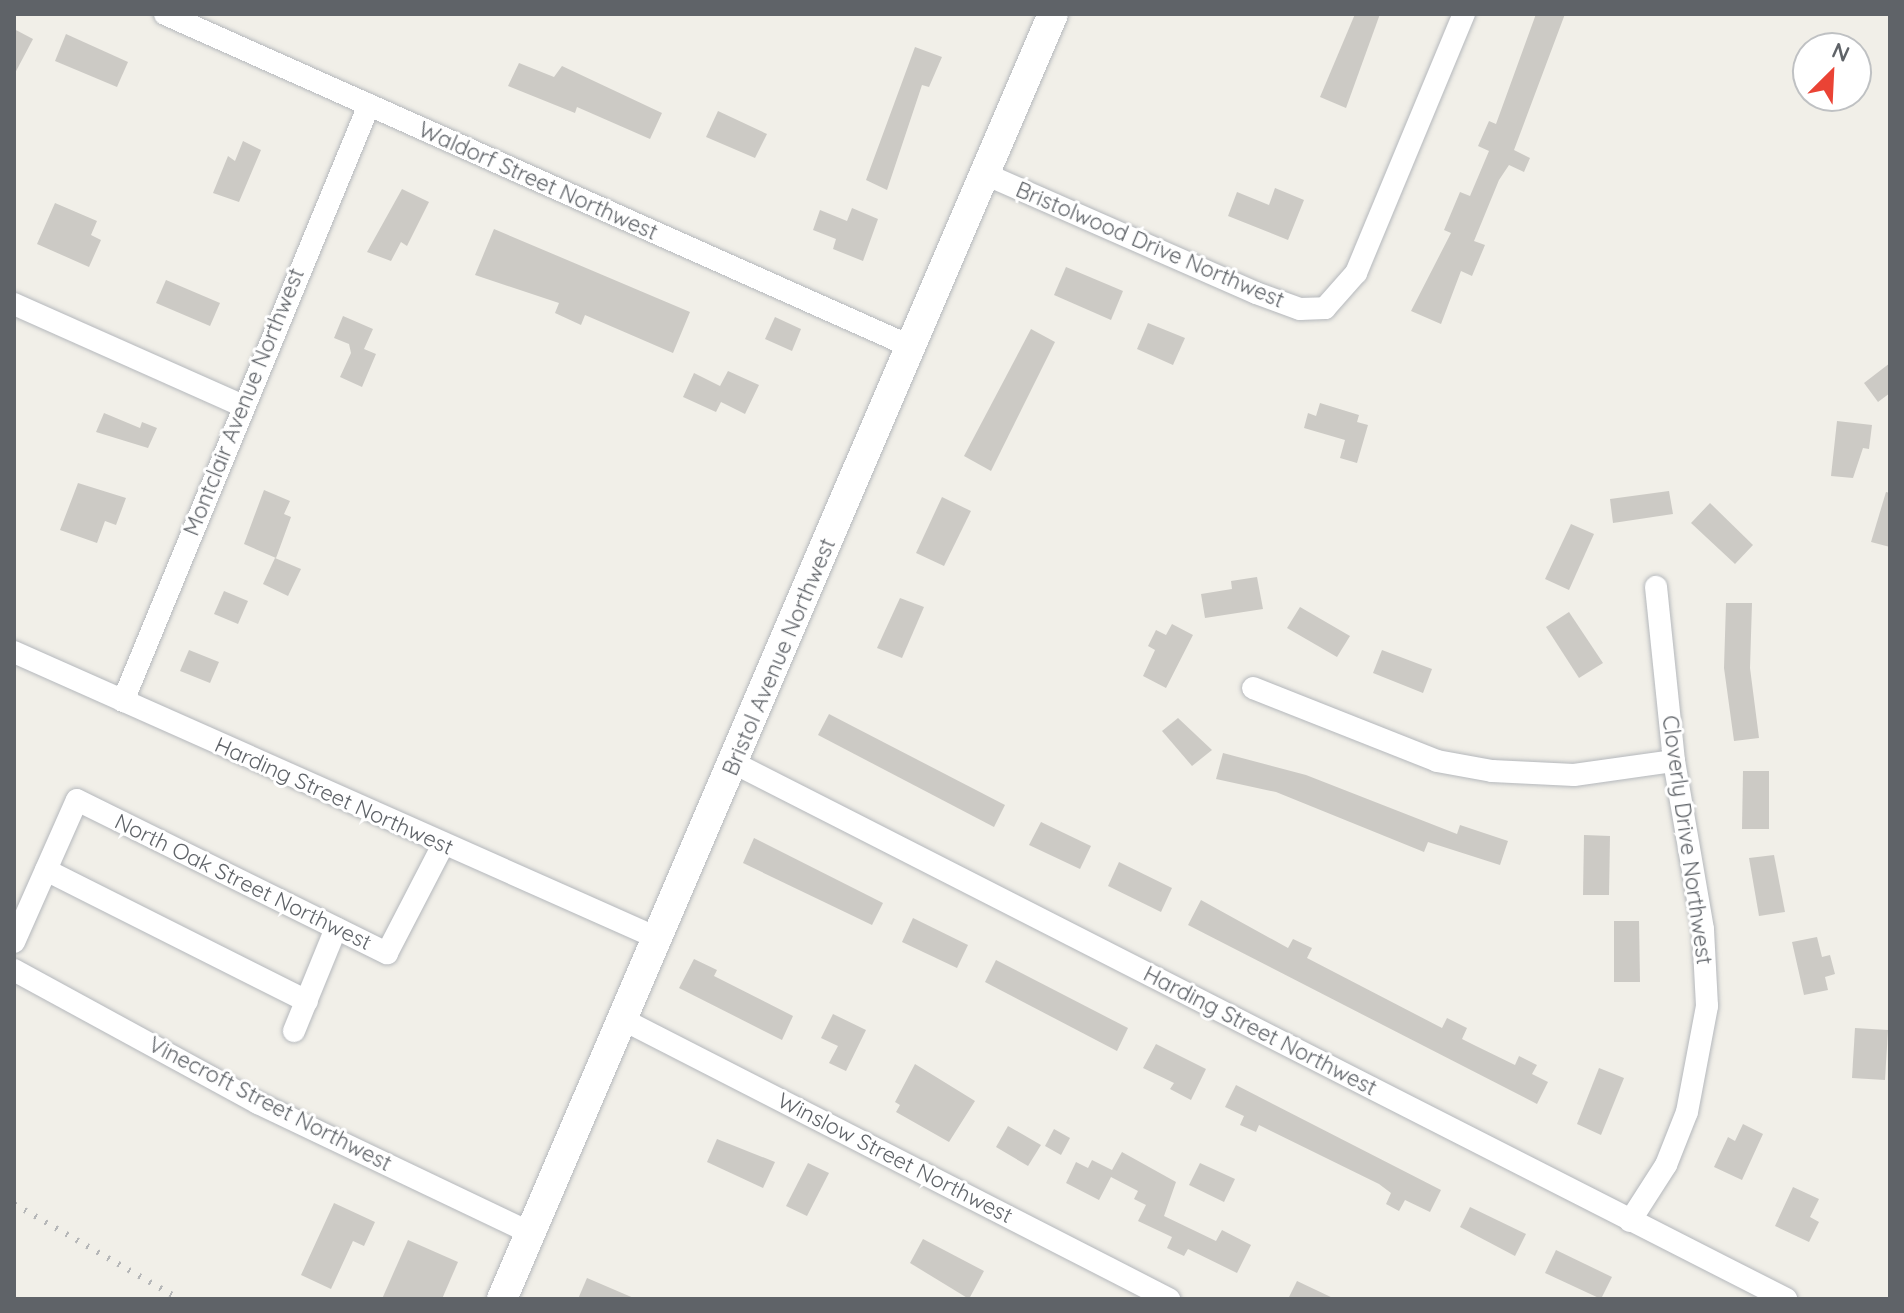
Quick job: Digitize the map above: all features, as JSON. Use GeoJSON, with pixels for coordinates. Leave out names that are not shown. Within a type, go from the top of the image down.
{"type":"FeatureCollection","features":[{"type":"Feature","properties":{"kind":"street","name":"Waldorf Street Northwest"},"geometry":{"type":"LineString","coordinates":[[165,14],[912,347]]}},
{"type":"Feature","properties":{"kind":"street","name":"Bristol Avenue Northwest"},"geometry":{"type":"LineString","coordinates":[[502,1299],[1053,14]]}},
{"type":"Feature","properties":{"kind":"street","name":"Bristolwood Drive Northwest"},"geometry":{"type":"LineString","coordinates":[[985,174],[1256,293],[1300,309],[1325,308],[1356,273],[1464,14]]}},
{"type":"Feature","properties":{"kind":"street","name":"Montclair Avenue Northwest"},"geometry":{"type":"LineString","coordinates":[[123,701],[241,405],[369,105]]}},
{"type":"Feature","properties":{"kind":"street"},"geometry":{"type":"LineString","coordinates":[[14,304],[241,405]]}},
{"type":"Feature","properties":{"kind":"street","name":"Cloverly Drive Northwest"},"geometry":{"type":"LineString","coordinates":[[1630,1221],[1666,1165],[1687,1112],[1707,1006],[1703,929],[1674,761],[1656,587]]}},
{"type":"Feature","properties":{"kind":"street","name":"Harding Street Northwest"},"geometry":{"type":"LineString","coordinates":[[14,652],[655,937]]}},
{"type":"Feature","properties":{"kind":"street"},"geometry":{"type":"LineString","coordinates":[[1253,688],[1437,761],[1492,771],[1574,775],[1674,761]]}},
{"type":"Feature","properties":{"kind":"street","name":"Harding Street Northwest"},"geometry":{"type":"LineString","coordinates":[[734,763],[1786,1299]]}},
{"type":"Feature","properties":{"kind":"street","name":"North Oak Street Northwest"},"geometry":{"type":"LineString","coordinates":[[46,870],[77,800],[387,953],[443,845]]}},
{"type":"Feature","properties":{"kind":"street"},"geometry":{"type":"LineString","coordinates":[[14,942],[46,870],[307,1001]]}},
{"type":"Feature","properties":{"kind":"street"},"geometry":{"type":"LineString","coordinates":[[294,1031],[336,928]]}},
{"type":"Feature","properties":{"kind":"street","name":"Vinecroft Street Northwest"},"geometry":{"type":"LineString","coordinates":[[14,970],[258,1103],[529,1232]]}},
{"type":"Feature","properties":{"kind":"street","name":"Winslow Street Northwest"},"geometry":{"type":"LineString","coordinates":[[620,1018],[1169,1299]]}},
{"type":"Feature","properties":{"kind":"building"},"geometry":{"type":"Polygon","coordinates":[[[1355,14],[1380,14],[1346,108],[1320,97],[1355,14]]]}},
{"type":"Feature","properties":{"kind":"building"},"geometry":{"type":"Polygon","coordinates":[[[1536,14],[1565,14],[1514,150],[1530,158],[1524,172],[1509,165],[1499,180],[1474,241],[1485,245],[1472,276],[1461,271],[1441,324],[1411,311],[1451,233],[1444,230],[1460,192],[1470,196],[1489,151],[1478,146],[1489,121],[1496,124],[1536,14]]]}},
{"type":"Feature","properties":{"kind":"building"},"geometry":{"type":"Polygon","coordinates":[[[14,29],[33,39],[14,75],[14,29]]]}},
{"type":"Feature","properties":{"kind":"building"},"geometry":{"type":"Polygon","coordinates":[[[66,34],[128,62],[117,87],[55,61],[66,34]]]}},
{"type":"Feature","properties":{"kind":"building"},"geometry":{"type":"Polygon","coordinates":[[[915,47],[942,57],[929,87],[922,85],[887,190],[866,180],[915,47]]]}},
{"type":"Feature","properties":{"kind":"building"},"geometry":{"type":"Polygon","coordinates":[[[519,63],[554,77],[562,66],[662,113],[650,139],[577,107],[575,113],[508,86],[519,63]]]}},
{"type":"Feature","properties":{"kind":"building"},"geometry":{"type":"Polygon","coordinates":[[[718,111],[767,134],[755,158],[706,137],[718,111]]]}},
{"type":"Feature","properties":{"kind":"building"},"geometry":{"type":"Polygon","coordinates":[[[243,141],[261,150],[239,202],[213,193],[228,156],[235,161],[243,141]]]}},
{"type":"Feature","properties":{"kind":"building"},"geometry":{"type":"Polygon","coordinates":[[[1275,188],[1304,200],[1288,240],[1228,216],[1237,192],[1269,205],[1275,188]]]}},
{"type":"Feature","properties":{"kind":"building"},"geometry":{"type":"Polygon","coordinates":[[[402,189],[429,202],[407,246],[401,242],[391,261],[367,252],[402,189]]]}},
{"type":"Feature","properties":{"kind":"building"},"geometry":{"type":"Polygon","coordinates":[[[55,203],[97,221],[91,235],[101,240],[89,267],[37,244],[55,203]]]}},
{"type":"Feature","properties":{"kind":"building"},"geometry":{"type":"Polygon","coordinates":[[[852,208],[878,219],[863,261],[833,249],[836,239],[813,230],[820,210],[847,221],[852,208]]]}},
{"type":"Feature","properties":{"kind":"building"},"geometry":{"type":"Polygon","coordinates":[[[494,229],[690,312],[673,353],[585,315],[581,325],[555,313],[559,303],[475,275],[494,229]]]}},
{"type":"Feature","properties":{"kind":"building"},"geometry":{"type":"Polygon","coordinates":[[[1066,267],[1123,291],[1111,320],[1054,295],[1066,267]]]}},
{"type":"Feature","properties":{"kind":"building"},"geometry":{"type":"Polygon","coordinates":[[[166,280],[220,303],[210,326],[156,303],[166,280]]]}},
{"type":"Feature","properties":{"kind":"building"},"geometry":{"type":"Polygon","coordinates":[[[343,316],[373,329],[364,349],[376,354],[362,387],[340,377],[351,353],[349,344],[334,338],[343,316]]]}},
{"type":"Feature","properties":{"kind":"building"},"geometry":{"type":"Polygon","coordinates":[[[775,317],[801,329],[792,351],[765,339],[775,317]]]}},
{"type":"Feature","properties":{"kind":"building"},"geometry":{"type":"Polygon","coordinates":[[[1148,323],[1185,338],[1173,365],[1137,349],[1148,323]]]}},
{"type":"Feature","properties":{"kind":"building"},"geometry":{"type":"Polygon","coordinates":[[[1031,329],[1055,342],[991,471],[964,456],[1031,329]]]}},
{"type":"Feature","properties":{"kind":"building"},"geometry":{"type":"Polygon","coordinates":[[[1890,363],[1890,393],[1878,402],[1864,383],[1890,363]]]}},
{"type":"Feature","properties":{"kind":"building"},"geometry":{"type":"Polygon","coordinates":[[[728,371],[759,385],[745,414],[721,402],[716,412],[683,397],[694,373],[720,386],[728,371]]]}},
{"type":"Feature","properties":{"kind":"building"},"geometry":{"type":"Polygon","coordinates":[[[1320,403],[1359,415],[1357,422],[1368,425],[1357,463],[1340,458],[1345,440],[1304,428],[1308,413],[1316,416],[1320,403]]]}},
{"type":"Feature","properties":{"kind":"building"},"geometry":{"type":"Polygon","coordinates":[[[104,413],[140,428],[142,422],[157,428],[148,448],[96,432],[104,413]]]}},
{"type":"Feature","properties":{"kind":"building"},"geometry":{"type":"Polygon","coordinates":[[[1837,421],[1872,425],[1869,449],[1863,448],[1853,478],[1831,476],[1837,421]]]}},
{"type":"Feature","properties":{"kind":"building"},"geometry":{"type":"Polygon","coordinates":[[[78,483],[126,498],[116,525],[105,521],[97,543],[60,530],[78,483]]]}},
{"type":"Feature","properties":{"kind":"building"},"geometry":{"type":"Polygon","coordinates":[[[264,490],[290,501],[284,514],[291,517],[276,558],[244,544],[264,490]]]}},
{"type":"Feature","properties":{"kind":"building"},"geometry":{"type":"Polygon","coordinates":[[[1669,491],[1673,514],[1613,523],[1610,499],[1669,491]]]}},
{"type":"Feature","properties":{"kind":"building"},"geometry":{"type":"Polygon","coordinates":[[[1886,492],[1890,493],[1890,547],[1871,542],[1886,492]]]}},
{"type":"Feature","properties":{"kind":"building"},"geometry":{"type":"Polygon","coordinates":[[[942,497],[971,511],[944,566],[916,553],[942,497]]]}},
{"type":"Feature","properties":{"kind":"building"},"geometry":{"type":"Polygon","coordinates":[[[1710,503],[1753,545],[1735,564],[1691,523],[1710,503]]]}},
{"type":"Feature","properties":{"kind":"building"},"geometry":{"type":"Polygon","coordinates":[[[1571,524],[1594,534],[1569,590],[1545,579],[1571,524]]]}},
{"type":"Feature","properties":{"kind":"building"},"geometry":{"type":"Polygon","coordinates":[[[275,558],[301,569],[288,596],[263,584],[275,558]]]}},
{"type":"Feature","properties":{"kind":"building"},"geometry":{"type":"Polygon","coordinates":[[[1257,577],[1263,609],[1205,618],[1201,594],[1232,589],[1231,581],[1257,577]]]}},
{"type":"Feature","properties":{"kind":"building"},"geometry":{"type":"Polygon","coordinates":[[[224,591],[248,601],[238,624],[214,614],[224,591]]]}},
{"type":"Feature","properties":{"kind":"building"},"geometry":{"type":"Polygon","coordinates":[[[900,598],[924,607],[902,658],[877,648],[900,598]]]}},
{"type":"Feature","properties":{"kind":"building"},"geometry":{"type":"Polygon","coordinates":[[[1726,603],[1752,603],[1750,668],[1759,738],[1734,741],[1724,668],[1726,603]]]}},
{"type":"Feature","properties":{"kind":"building"},"geometry":{"type":"Polygon","coordinates":[[[1300,607],[1350,636],[1337,657],[1287,628],[1300,607]]]}},
{"type":"Feature","properties":{"kind":"building"},"geometry":{"type":"Polygon","coordinates":[[[1569,612],[1603,663],[1579,678],[1546,627],[1569,612]]]}},
{"type":"Feature","properties":{"kind":"building"},"geometry":{"type":"Polygon","coordinates":[[[1172,624],[1193,635],[1166,688],[1143,676],[1155,650],[1148,646],[1156,630],[1166,635],[1172,624]]]}},
{"type":"Feature","properties":{"kind":"building"},"geometry":{"type":"Polygon","coordinates":[[[189,650],[219,662],[210,683],[180,671],[189,650]]]}},
{"type":"Feature","properties":{"kind":"building"},"geometry":{"type":"Polygon","coordinates":[[[1382,650],[1432,669],[1423,693],[1373,673],[1382,650]]]}},
{"type":"Feature","properties":{"kind":"building"},"geometry":{"type":"Polygon","coordinates":[[[829,714],[1005,805],[994,827],[818,735],[829,714]]]}},
{"type":"Feature","properties":{"kind":"building"},"geometry":{"type":"Polygon","coordinates":[[[1178,718],[1212,750],[1192,766],[1162,731],[1178,718]]]}},
{"type":"Feature","properties":{"kind":"building"},"geometry":{"type":"Polygon","coordinates":[[[1223,753],[1306,775],[1457,834],[1460,825],[1508,841],[1500,865],[1428,842],[1424,852],[1276,792],[1216,779],[1223,753]]]}},
{"type":"Feature","properties":{"kind":"building"},"geometry":{"type":"Polygon","coordinates":[[[1743,771],[1769,771],[1769,829],[1742,829],[1743,771]]]}},
{"type":"Feature","properties":{"kind":"building"},"geometry":{"type":"Polygon","coordinates":[[[1041,822],[1091,846],[1080,869],[1029,845],[1041,822]]]}},
{"type":"Feature","properties":{"kind":"building"},"geometry":{"type":"Polygon","coordinates":[[[1584,835],[1610,836],[1609,895],[1583,895],[1584,835]]]}},
{"type":"Feature","properties":{"kind":"building"},"geometry":{"type":"Polygon","coordinates":[[[754,838],[883,903],[872,925],[743,863],[754,838]]]}},
{"type":"Feature","properties":{"kind":"building"},"geometry":{"type":"Polygon","coordinates":[[[1774,855],[1785,912],[1759,916],[1749,858],[1774,855]]]}},
{"type":"Feature","properties":{"kind":"building"},"geometry":{"type":"Polygon","coordinates":[[[1119,862],[1172,888],[1161,912],[1108,886],[1119,862]]]}},
{"type":"Feature","properties":{"kind":"building"},"geometry":{"type":"Polygon","coordinates":[[[1201,900],[1288,948],[1293,939],[1312,948],[1307,958],[1442,1028],[1447,1018],[1467,1028],[1462,1039],[1476,1046],[1515,1065],[1519,1056],[1537,1065],[1532,1074],[1548,1082],[1537,1104],[1188,925],[1201,900]]]}},
{"type":"Feature","properties":{"kind":"building"},"geometry":{"type":"Polygon","coordinates":[[[913,918],[968,945],[957,968],[902,942],[913,918]]]}},
{"type":"Feature","properties":{"kind":"building"},"geometry":{"type":"Polygon","coordinates":[[[1614,921],[1639,921],[1640,982],[1614,982],[1614,921]]]}},
{"type":"Feature","properties":{"kind":"building"},"geometry":{"type":"Polygon","coordinates":[[[1817,937],[1822,957],[1830,955],[1835,974],[1825,977],[1828,990],[1804,995],[1792,942],[1817,937]]]}},
{"type":"Feature","properties":{"kind":"building"},"geometry":{"type":"Polygon","coordinates":[[[694,959],[717,970],[714,976],[793,1016],[782,1040],[679,988],[694,959]]]}},
{"type":"Feature","properties":{"kind":"building"},"geometry":{"type":"Polygon","coordinates":[[[996,960],[1128,1028],[1117,1051],[985,982],[996,960]]]}},
{"type":"Feature","properties":{"kind":"building"},"geometry":{"type":"Polygon","coordinates":[[[833,1014],[866,1030],[846,1071],[829,1063],[838,1046],[821,1038],[833,1014]]]}},
{"type":"Feature","properties":{"kind":"building"},"geometry":{"type":"Polygon","coordinates":[[[1855,1028],[1888,1030],[1885,1080],[1852,1078],[1855,1028]]]}},
{"type":"Feature","properties":{"kind":"building"},"geometry":{"type":"Polygon","coordinates":[[[1156,1044],[1206,1069],[1191,1100],[1170,1089],[1174,1083],[1143,1068],[1156,1044]]]}},
{"type":"Feature","properties":{"kind":"building"},"geometry":{"type":"Polygon","coordinates":[[[915,1064],[975,1101],[949,1142],[896,1112],[900,1105],[895,1102],[915,1064]]]}},
{"type":"Feature","properties":{"kind":"building"},"geometry":{"type":"Polygon","coordinates":[[[1599,1068],[1624,1078],[1601,1135],[1577,1124],[1599,1068]]]}},
{"type":"Feature","properties":{"kind":"building"},"geometry":{"type":"Polygon","coordinates":[[[1236,1085],[1441,1190],[1430,1212],[1405,1200],[1399,1211],[1386,1204],[1391,1193],[1379,1184],[1259,1125],[1256,1132],[1240,1125],[1244,1116],[1225,1107],[1236,1085]]]}},
{"type":"Feature","properties":{"kind":"building"},"geometry":{"type":"Polygon","coordinates":[[[1743,1124],[1763,1134],[1742,1180],[1714,1167],[1728,1137],[1735,1141],[1743,1124]]]}},
{"type":"Feature","properties":{"kind":"building"},"geometry":{"type":"Polygon","coordinates":[[[1008,1126],[1041,1145],[1028,1166],[996,1147],[1008,1126]]]}},
{"type":"Feature","properties":{"kind":"building"},"geometry":{"type":"Polygon","coordinates":[[[1054,1129],[1070,1138],[1061,1155],[1045,1146],[1054,1129]]]}},
{"type":"Feature","properties":{"kind":"building"},"geometry":{"type":"Polygon","coordinates":[[[717,1139],[775,1162],[763,1188],[707,1162],[717,1139]]]}},
{"type":"Feature","properties":{"kind":"building"},"geometry":{"type":"Polygon","coordinates":[[[1122,1152],[1176,1182],[1164,1216],[1216,1241],[1222,1230],[1251,1245],[1237,1273],[1188,1249],[1184,1256],[1167,1248],[1172,1237],[1138,1221],[1146,1205],[1134,1199],[1138,1191],[1111,1177],[1099,1200],[1066,1183],[1076,1162],[1088,1168],[1092,1160],[1112,1170],[1122,1152]]]}},
{"type":"Feature","properties":{"kind":"building"},"geometry":{"type":"Polygon","coordinates":[[[808,1163],[829,1173],[807,1216],[786,1206],[808,1163]]]}},
{"type":"Feature","properties":{"kind":"building"},"geometry":{"type":"Polygon","coordinates":[[[1200,1163],[1235,1179],[1224,1202],[1189,1185],[1200,1163]]]}},
{"type":"Feature","properties":{"kind":"building"},"geometry":{"type":"Polygon","coordinates":[[[1793,1187],[1819,1199],[1810,1217],[1819,1222],[1809,1242],[1775,1226],[1793,1187]]]}},
{"type":"Feature","properties":{"kind":"building"},"geometry":{"type":"Polygon","coordinates":[[[334,1203],[375,1222],[364,1246],[353,1241],[331,1289],[301,1275],[334,1203]]]}},
{"type":"Feature","properties":{"kind":"building"},"geometry":{"type":"Polygon","coordinates":[[[1470,1207],[1526,1234],[1515,1256],[1460,1227],[1470,1207]]]}},
{"type":"Feature","properties":{"kind":"building"},"geometry":{"type":"Polygon","coordinates":[[[923,1239],[984,1271],[969,1299],[910,1263],[923,1239]]]}},
{"type":"Feature","properties":{"kind":"building"},"geometry":{"type":"Polygon","coordinates":[[[408,1240],[458,1262],[442,1299],[382,1299],[408,1240]]]}},
{"type":"Feature","properties":{"kind":"building"},"geometry":{"type":"Polygon","coordinates":[[[1556,1250],[1612,1277],[1601,1299],[1545,1273],[1556,1250]]]}},
{"type":"Feature","properties":{"kind":"building"},"geometry":{"type":"Polygon","coordinates":[[[587,1278],[636,1299],[578,1299],[587,1278]]]}},
{"type":"Feature","properties":{"kind":"building"},"geometry":{"type":"Polygon","coordinates":[[[1297,1281],[1335,1299],[1288,1299],[1297,1281]]]}},
{"type":"Feature","properties":{"kind":"railway"},"geometry":{"type":"LineString","coordinates":[[14,1204],[179,1299]]}}]}
